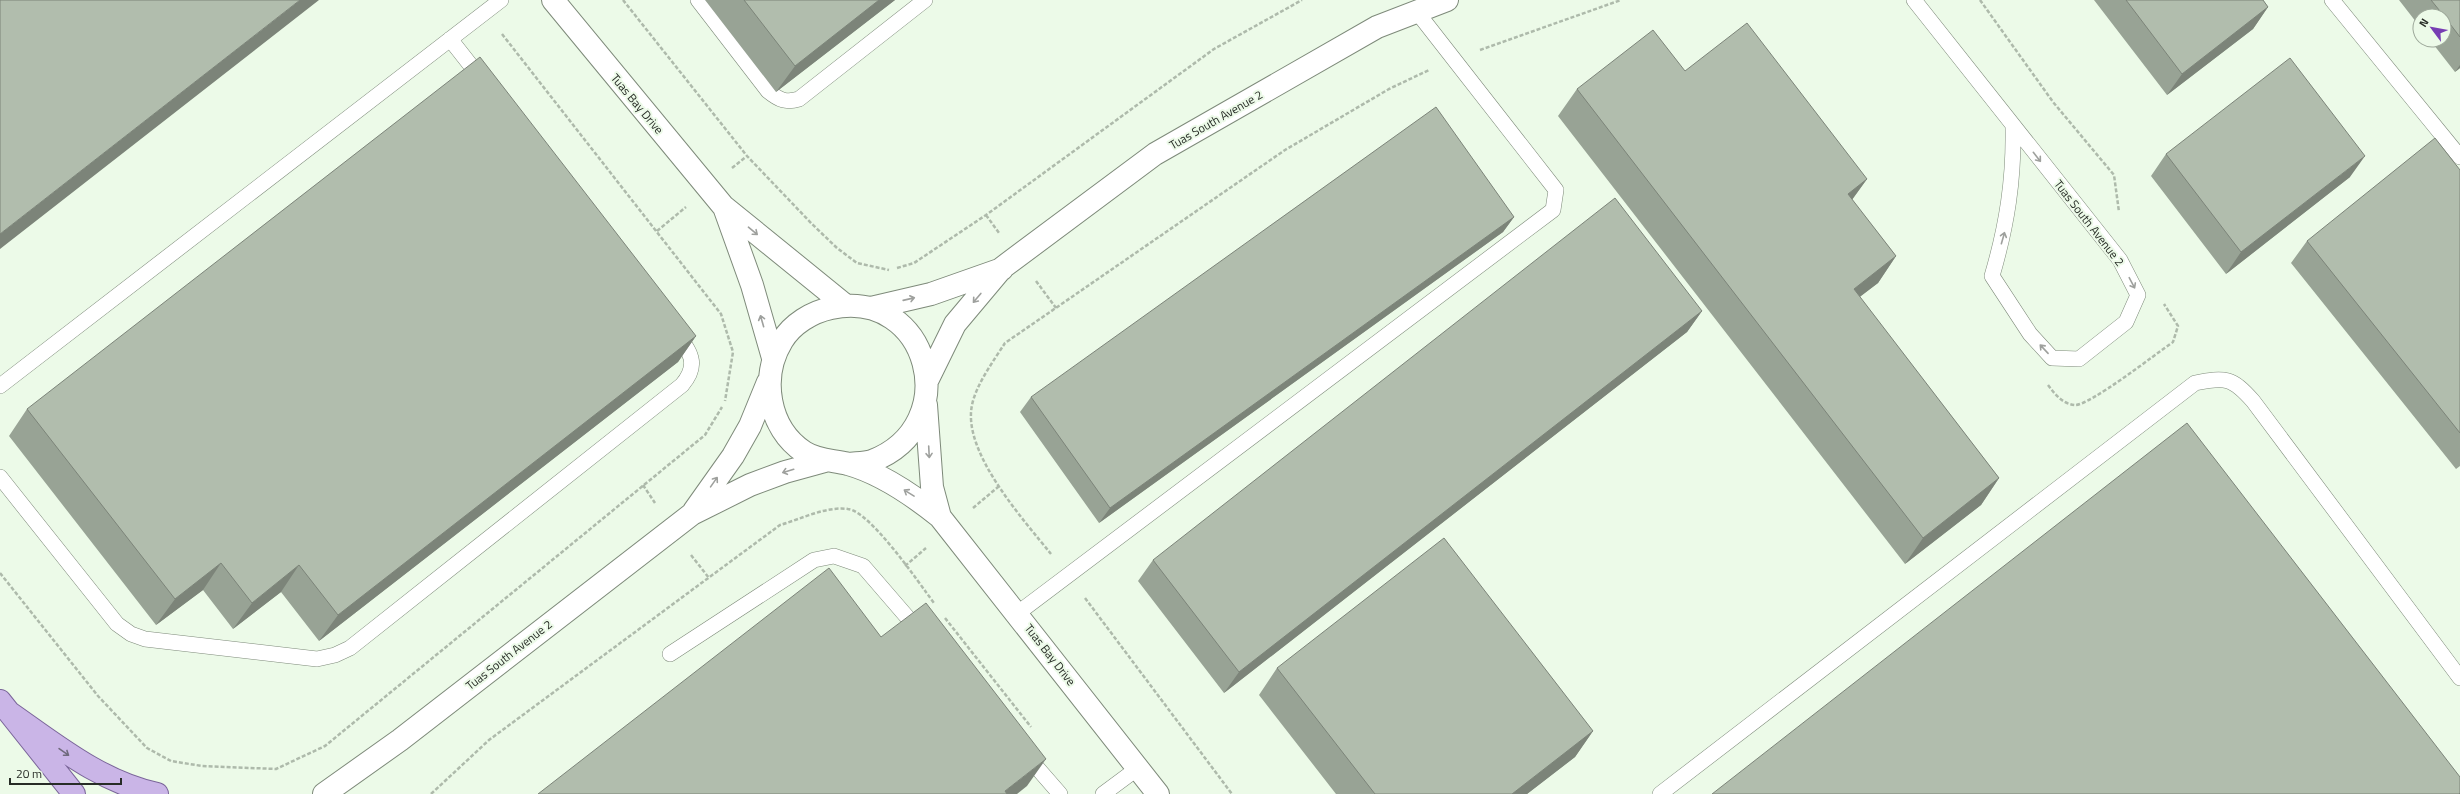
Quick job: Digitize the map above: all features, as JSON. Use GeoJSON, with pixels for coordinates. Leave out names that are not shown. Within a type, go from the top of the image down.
{"type":"FeatureCollection","features":[{"type":"Feature","properties":{"kind":"main road"},"geometry":{"type":"LineString","coordinates":[[5,707],[74,794]]}},
{"type":"Feature","properties":{"kind":"main road"},"geometry":{"type":"LineString","coordinates":[[5,707],[86,766],[137,790],[157,794]]}},
{"type":"Feature","properties":{"kind":"street","name":"Tuas Bay Drive"},"geometry":{"type":"LineString","coordinates":[[553,0],[723,206],[845,305]]}},
{"type":"Feature","properties":{"kind":"street","name":"Tuas South Avenue 2"},"geometry":{"type":"LineString","coordinates":[[848,464],[871,461],[892,451],[908,437],[920,419],[927,389],[955,324],[1002,268],[1155,154],[1377,28],[1447,0]]}},
{"type":"Feature","properties":{"kind":"street","name":"Tuas Bay Drive"},"geometry":{"type":"LineString","coordinates":[[723,206],[752,285],[771,368],[770,399],[776,419],[787,436],[804,452],[825,461]]}},
{"type":"Feature","properties":{"kind":"street","name":"Tuas South Avenue 2"},"geometry":{"type":"LineString","coordinates":[[692,514],[733,456],[750,426],[782,340],[796,324],[819,310],[845,305],[871,308],[931,294],[1002,268]]}},
{"type":"Feature","properties":{"kind":"street","name":"Tuas Bay Drive"},"geometry":{"type":"LineString","coordinates":[[871,308],[895,320],[914,338],[923,358],[927,389],[932,487],[940,517]]}},
{"type":"Feature","properties":{"kind":"street","name":"Tuas South Avenue 2"},"geometry":{"type":"LineString","coordinates":[[324,794],[400,740],[692,514],[750,485],[785,472],[825,461]]}},
{"type":"Feature","properties":{"kind":"street"},"geometry":{"type":"LineString","coordinates":[[825,461],[848,464]]}},
{"type":"Feature","properties":{"kind":"street","name":"Tuas Bay Drive"},"geometry":{"type":"LineString","coordinates":[[848,464],[899,487],[940,517],[1018,613],[1158,794]]}},
{"type":"Feature","properties":{"kind":"lane"},"geometry":{"type":"LineString","coordinates":[[0,386],[502,0]]}},
{"type":"Feature","properties":{"kind":"lane"},"geometry":{"type":"LineString","coordinates":[[698,0],[768,92],[776,98],[788,102],[799,99],[925,0]]}},
{"type":"Feature","properties":{"kind":"lane","name":"Tuas South Avenue 2"},"geometry":{"type":"LineString","coordinates":[[1914,0],[2120,260],[2138,294],[2126,322],[2079,359],[2052,358],[2030,334],[1992,276],[2005,230],[2014,163],[2013,126]]}},
{"type":"Feature","properties":{"kind":"lane"},"geometry":{"type":"LineString","coordinates":[[2332,0],[2460,157]]}},
{"type":"Feature","properties":{"kind":"lane"},"geometry":{"type":"LineString","coordinates":[[1018,613],[1553,210],[1556,190],[1417,12]]}},
{"type":"Feature","properties":{"kind":"lane"},"geometry":{"type":"LineString","coordinates":[[450,39],[494,96]]}},
{"type":"Feature","properties":{"kind":"lane"},"geometry":{"type":"LineString","coordinates":[[0,477],[118,624],[131,634],[145,639],[317,659],[335,655],[350,648],[682,385],[690,376],[692,361],[688,349],[664,318]]}},
{"type":"Feature","properties":{"kind":"lane"},"geometry":{"type":"LineString","coordinates":[[1660,794],[2194,383],[2218,378],[2238,384],[2253,400],[2460,678]]}},
{"type":"Feature","properties":{"kind":"lane"},"geometry":{"type":"LineString","coordinates":[[670,654],[814,560],[834,556],[863,566],[930,644]]}},
{"type":"Feature","properties":{"kind":"lane"},"geometry":{"type":"LineString","coordinates":[[1019,746],[1060,794]]}},
{"type":"Feature","properties":{"kind":"lane"},"geometry":{"type":"LineString","coordinates":[[1103,794],[1138,768]]}},
{"type":"Feature","properties":{"kind":"path"},"geometry":{"type":"LineString","coordinates":[[623,0],[747,156],[812,224],[837,248],[857,263],[887,271],[914,263],[921,259],[986,215],[1214,49],[1302,0]]}},
{"type":"Feature","properties":{"kind":"path"},"geometry":{"type":"LineString","coordinates":[[1232,794],[1068,576],[998,487],[972,436],[972,405],[989,367],[1005,343],[1285,150],[1389,89],[1454,58],[1621,0]]}},
{"type":"Feature","properties":{"kind":"path"},"geometry":{"type":"LineString","coordinates":[[1980,0],[2053,102],[2114,175],[2120,220]]}},
{"type":"Feature","properties":{"kind":"path"},"geometry":{"type":"LineString","coordinates":[[0,573],[98,696],[147,748],[171,761],[202,766],[276,769],[325,746],[705,435],[724,404],[733,352],[721,314],[485,12]]}},
{"type":"Feature","properties":{"kind":"path"},"geometry":{"type":"LineString","coordinates":[[2044,380],[2059,399],[2075,405],[2092,400],[2173,342],[2178,326],[2163,301]]}},
{"type":"Feature","properties":{"kind":"path"},"geometry":{"type":"LineString","coordinates":[[432,794],[489,740],[780,525],[822,512],[849,509],[872,523],[938,609]]}},
{"type":"Feature","properties":{"kind":"path"},"geometry":{"type":"LineString","coordinates":[[943,615],[1034,732]]}},
{"type":"Feature","properties":{"kind":"building"},"geometry":{"type":"Polygon","coordinates":[[[0,0],[300,0],[0,234],[0,0]]]}},
{"type":"Feature","properties":{"kind":"building"},"geometry":{"type":"Polygon","coordinates":[[[744,0],[879,0],[795,66],[744,0]]]}},
{"type":"Feature","properties":{"kind":"building"},"geometry":{"type":"Polygon","coordinates":[[[2126,0],[2263,0],[2268,7],[2182,74],[2126,0]]]}},
{"type":"Feature","properties":{"kind":"building"},"geometry":{"type":"Polygon","coordinates":[[[2431,0],[2460,0],[2460,37],[2452,26],[2452,8],[2438,8],[2431,0]]]}},
{"type":"Feature","properties":{"kind":"building"},"geometry":{"type":"Polygon","coordinates":[[[1747,23],[1867,179],[1848,194],[1896,256],[1854,289],[1999,478],[1923,538],[1577,89],[1653,30],[1685,71],[1747,23]]]}},
{"type":"Feature","properties":{"kind":"building"},"geometry":{"type":"Polygon","coordinates":[[[480,57],[696,336],[338,615],[299,565],[252,603],[221,563],[175,599],[27,409],[480,57]]]}},
{"type":"Feature","properties":{"kind":"building"},"geometry":{"type":"Polygon","coordinates":[[[2290,58],[2365,156],[2241,252],[2166,154],[2290,58]]]}},
{"type":"Feature","properties":{"kind":"building"},"geometry":{"type":"Polygon","coordinates":[[[1436,107],[1514,217],[1110,508],[1031,397],[1436,107]]]}},
{"type":"Feature","properties":{"kind":"building"},"geometry":{"type":"Polygon","coordinates":[[[2435,138],[2460,170],[2460,433],[2307,241],[2435,138]]]}},
{"type":"Feature","properties":{"kind":"building"},"geometry":{"type":"Polygon","coordinates":[[[1615,198],[1702,311],[1239,672],[1153,560],[1615,198]]]}},
{"type":"Feature","properties":{"kind":"building"},"geometry":{"type":"Polygon","coordinates":[[[2187,423],[2460,777],[2459,794],[1712,794],[2187,423]]]}},
{"type":"Feature","properties":{"kind":"building"},"geometry":{"type":"Polygon","coordinates":[[[1444,538],[1593,731],[1512,794],[1375,794],[1277,668],[1444,538]]]}},
{"type":"Feature","properties":{"kind":"building"},"geometry":{"type":"Polygon","coordinates":[[[829,568],[881,637],[926,603],[1046,759],[1005,791],[1007,794],[538,794],[829,568]]]}}]}
